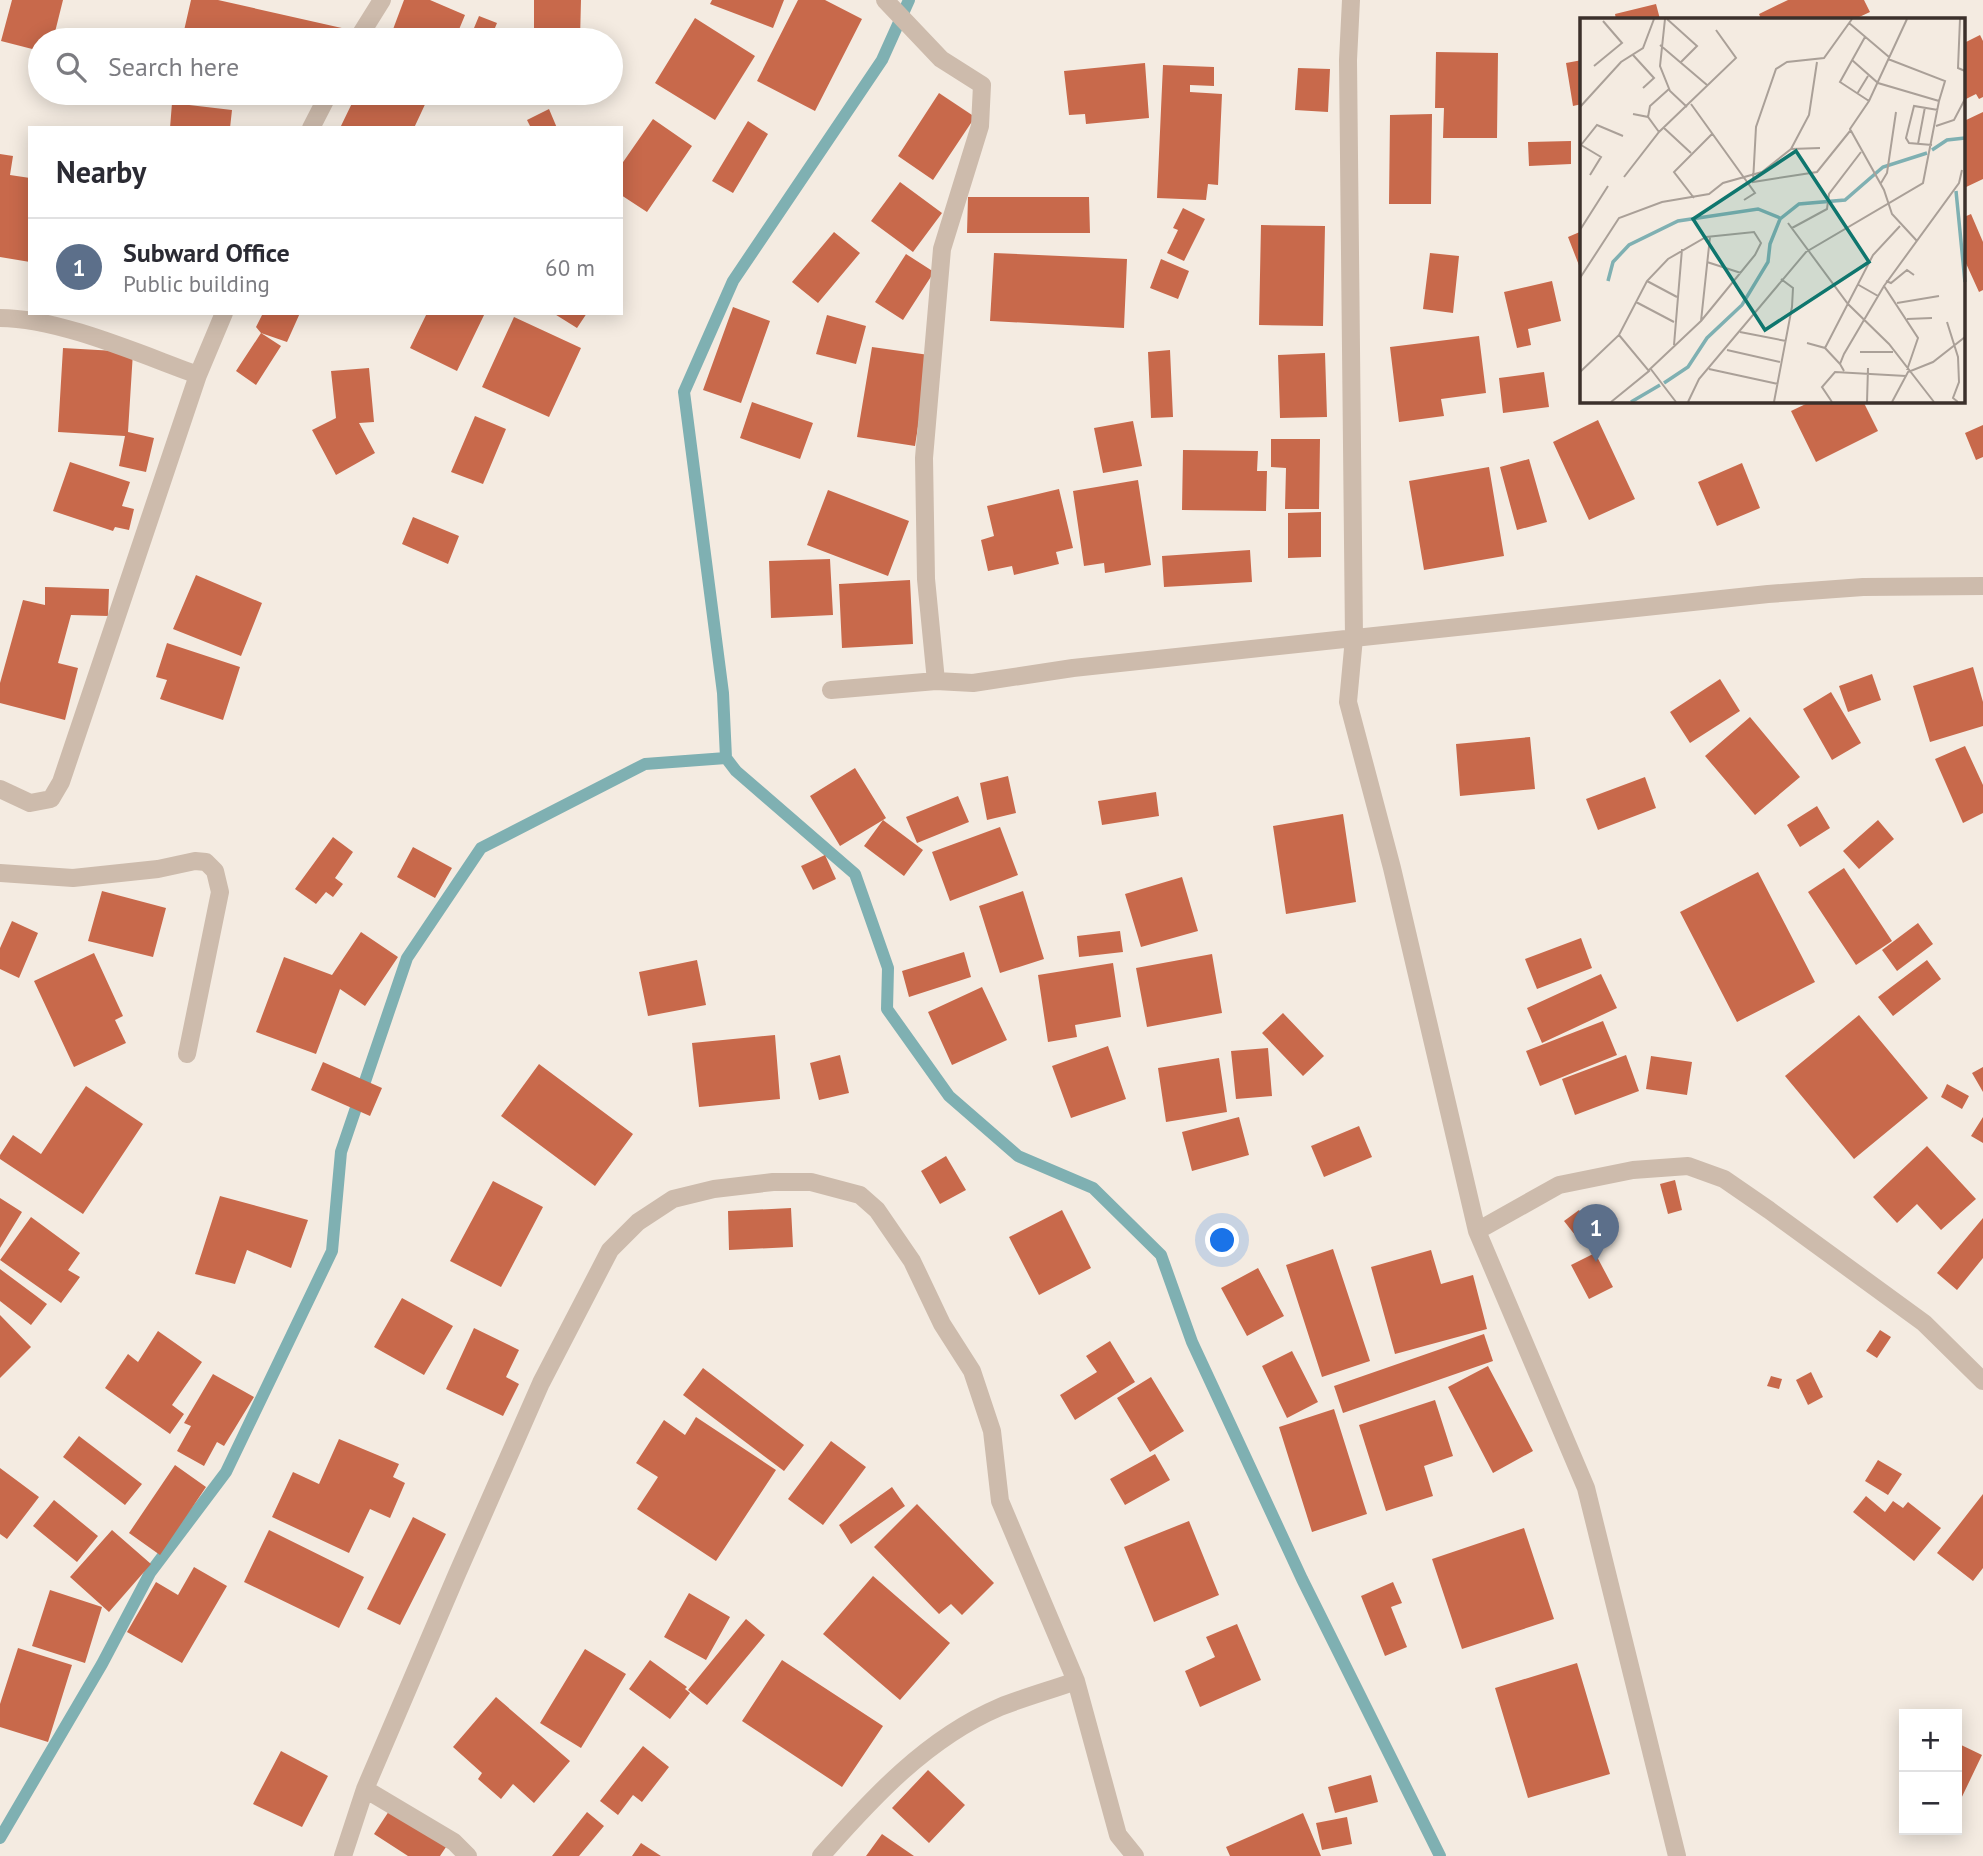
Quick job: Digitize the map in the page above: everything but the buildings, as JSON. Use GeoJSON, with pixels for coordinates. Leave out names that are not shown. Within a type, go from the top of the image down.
{"type":"FeatureCollection","features":[{"type":"Feature","properties":{"kind":"street"},"geometry":{"type":"LineString","coordinates":[[365,28],[383,0]]}},
{"type":"Feature","properties":{"kind":"street"},"geometry":{"type":"LineString","coordinates":[[885,0],[942,59],[982,85],[980,125],[942,249],[925,444],[926,579],[936,681]]}},
{"type":"Feature","properties":{"kind":"street"},"geometry":{"type":"LineString","coordinates":[[1351,0],[1348,74],[1354,638],[1348,702],[1392,868],[1477,1231],[1586,1488],[1677,1856]]}},
{"type":"Feature","properties":{"kind":"street"},"geometry":{"type":"LineString","coordinates":[[312,126],[323,105]]}},
{"type":"Feature","properties":{"kind":"street"},"geometry":{"type":"LineString","coordinates":[[0,789],[30,803],[51,799],[61,782],[198,375],[223,315]]}},
{"type":"Feature","properties":{"kind":"street"},"geometry":{"type":"LineString","coordinates":[[0,318],[71,332],[198,375]]}},
{"type":"Feature","properties":{"kind":"street"},"geometry":{"type":"LineString","coordinates":[[831,690],[936,681],[973,683],[1073,668],[1768,593],[1863,587],[1983,586]]}},
{"type":"Feature","properties":{"kind":"street"},"geometry":{"type":"LineString","coordinates":[[0,873],[73,878],[158,869],[195,861],[206,862],[215,871],[220,892],[187,1054]]}},
{"type":"Feature","properties":{"kind":"street"},"geometry":{"type":"LineString","coordinates":[[1477,1231],[1559,1185],[1633,1170],[1688,1166],[1724,1179],[1813,1242],[1924,1323],[1983,1381]]}},
{"type":"Feature","properties":{"kind":"street"},"geometry":{"type":"LineString","coordinates":[[343,1856],[365,1789],[541,1383],[610,1250],[638,1222],[673,1199],[714,1189],[773,1182],[811,1182],[860,1195],[877,1210],[912,1261],[942,1324],[972,1371],[992,1431],[1000,1500],[1076,1681],[1118,1835],[1135,1856]]}},
{"type":"Feature","properties":{"kind":"street"},"geometry":{"type":"LineString","coordinates":[[821,1856],[881,1790],[939,1741],[999,1707],[1076,1681]]}},
{"type":"Feature","properties":{"kind":"street"},"geometry":{"type":"LineString","coordinates":[[365,1789],[454,1842],[468,1856]]}},
{"type":"Feature","properties":{"kind":"waterway"},"geometry":{"type":"LineString","coordinates":[[909,0],[882,60],[733,281],[684,392],[723,693],[726,758],[736,771],[855,874],[888,968],[887,1009],[949,1096],[1018,1156],[1093,1188],[1161,1255],[1192,1342],[1302,1579],[1440,1856]]}},
{"type":"Feature","properties":{"kind":"waterway"},"geometry":{"type":"LineString","coordinates":[[0,1838],[102,1664],[150,1573],[226,1472],[332,1251],[341,1152],[407,958],[481,848],[645,764],[726,758]]}},
{"type":"Feature","properties":{"kind":"place","name":"Subward Office"},"geometry":{"type":"Point","coordinates":[1596,1262]}}]}
